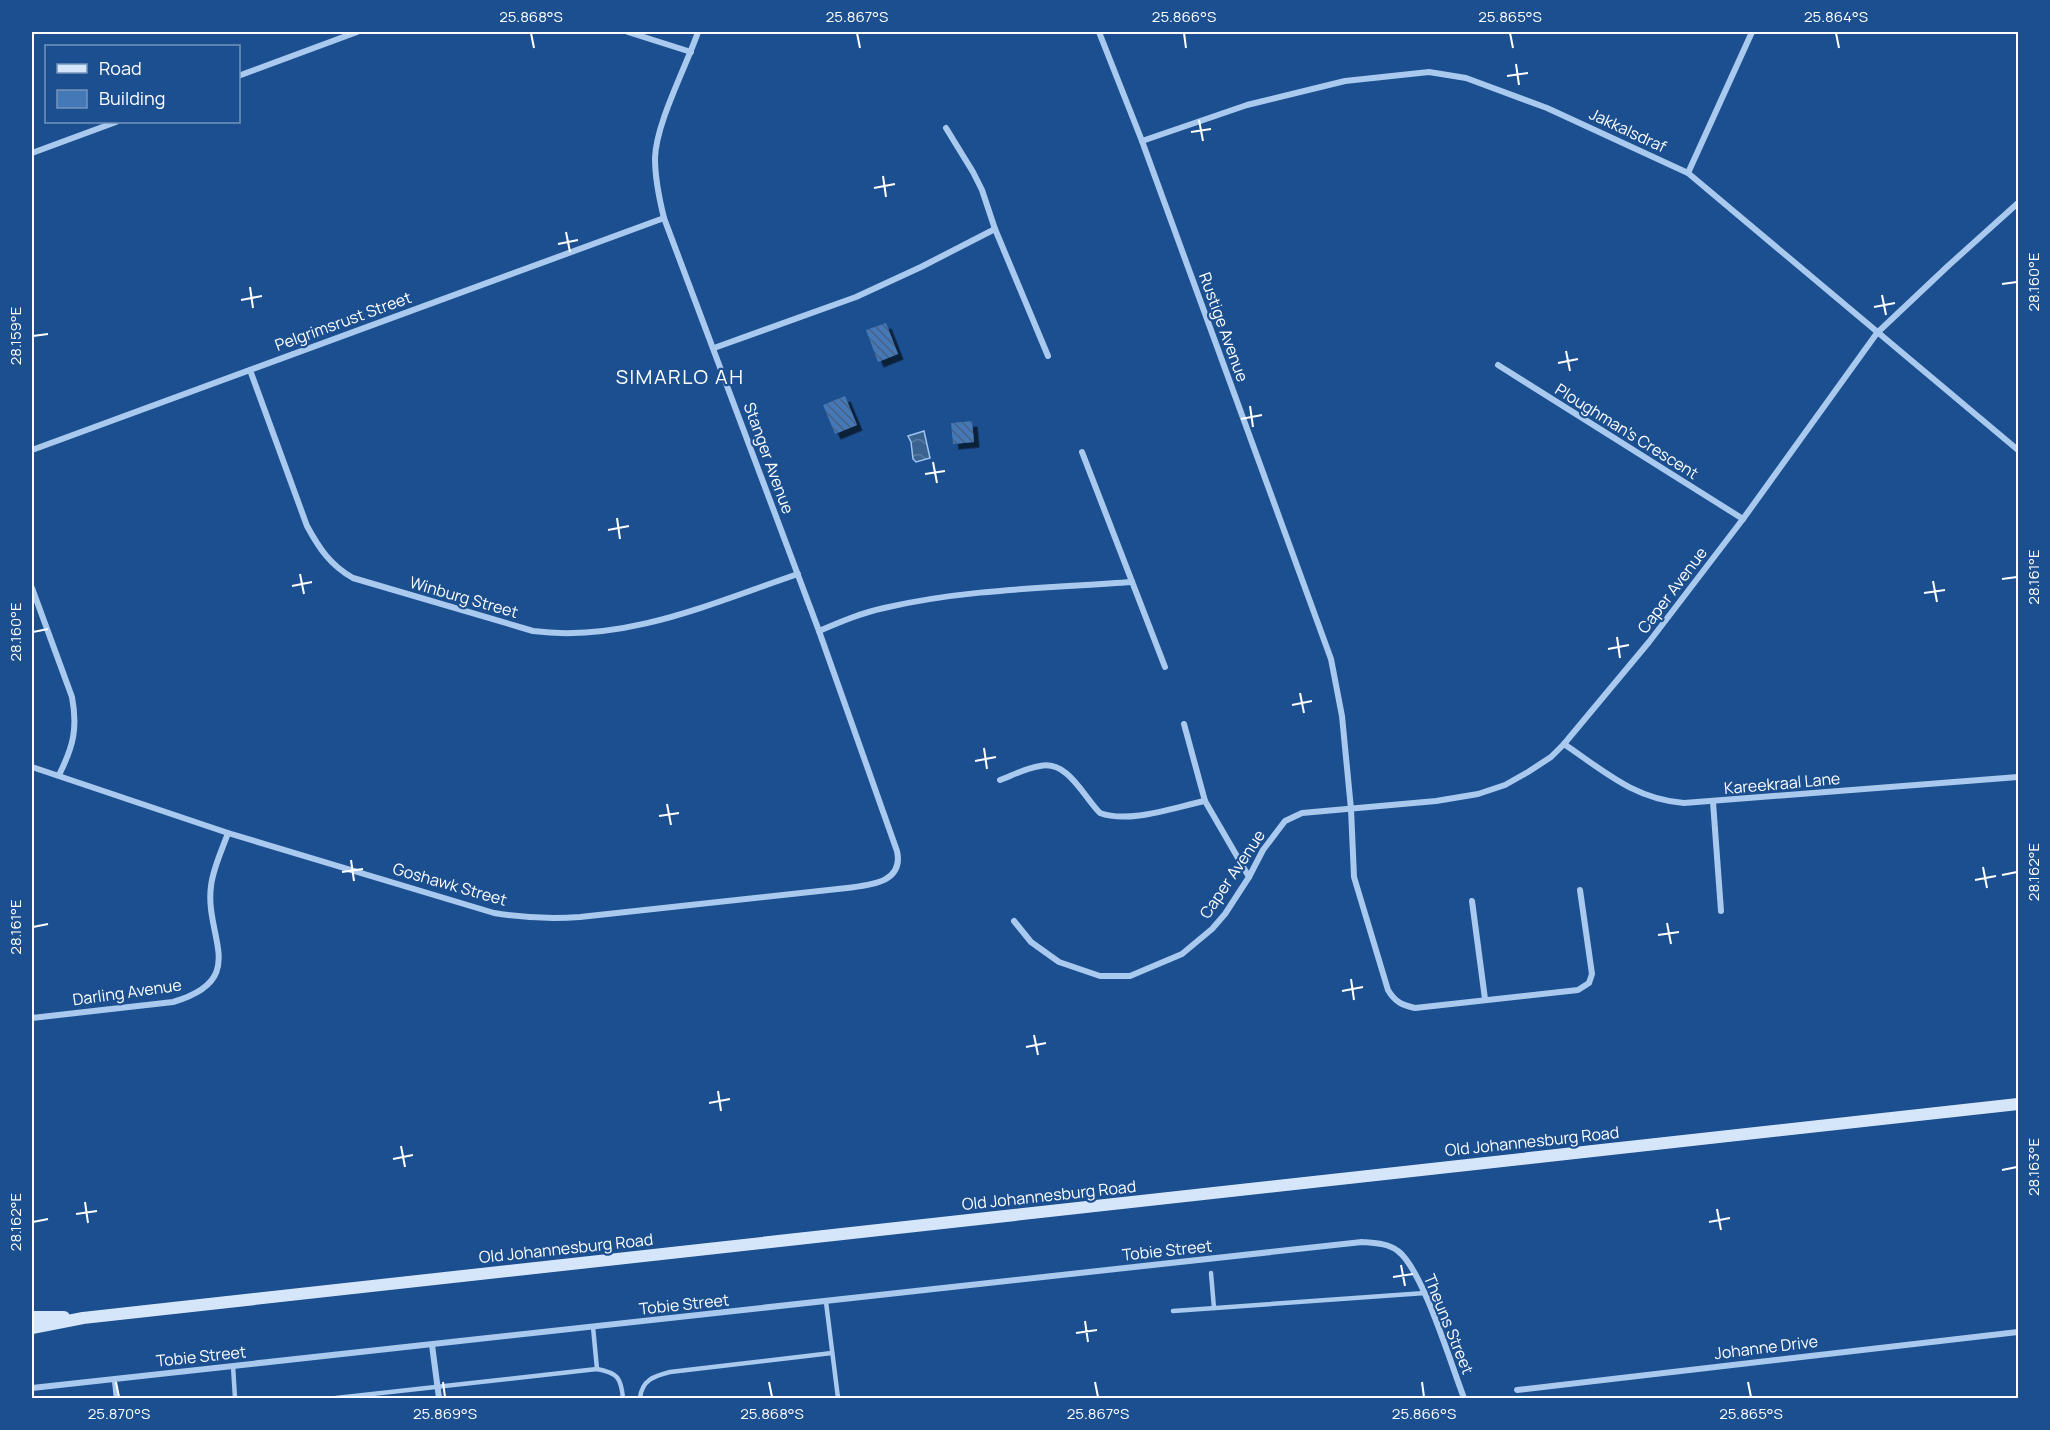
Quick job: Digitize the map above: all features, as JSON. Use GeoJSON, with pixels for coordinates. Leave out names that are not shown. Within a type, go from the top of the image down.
{"type":"FeatureCollection","features":[{"type":"Feature","properties":{"kind":"main road","name":"Old Johannesburg Road"},"geometry":{"type":"LineString","coordinates":[[32,1328],[83,1318],[2019,1104]]}},
{"type":"Feature","properties":{"kind":"main road","name":"Old Johannesburg Road"},"geometry":{"type":"LineString","coordinates":[[32,1317],[83,1318]]}},
{"type":"Feature","properties":{"kind":"street"},"geometry":{"type":"LineString","coordinates":[[240,75],[357,32]]}},
{"type":"Feature","properties":{"kind":"street"},"geometry":{"type":"LineString","coordinates":[[628,32],[691,52]]}},
{"type":"Feature","properties":{"kind":"street","name":"Stanger Avenue"},"geometry":{"type":"LineString","coordinates":[[698,32],[662,124],[657,143],[656,176],[664,218],[819,631],[898,858]]}},
{"type":"Feature","properties":{"kind":"street","name":"Rustige Avenue"},"geometry":{"type":"LineString","coordinates":[[1099,32],[1142,141],[1331,659],[1342,716],[1351,809],[1354,877],[1393,998],[1402,1005],[1415,1008],[1578,990],[1589,983],[1592,974],[1580,890]]}},
{"type":"Feature","properties":{"kind":"street"},"geometry":{"type":"LineString","coordinates":[[1688,173],[1752,32]]}},
{"type":"Feature","properties":{"kind":"street","name":"Jakkalsdraf"},"geometry":{"type":"LineString","coordinates":[[1142,141],[1247,105],[1345,81],[1430,72],[1466,78],[1547,108],[1688,173],[2019,450]]}},
{"type":"Feature","properties":{"kind":"street"},"geometry":{"type":"LineString","coordinates":[[32,153],[113,123]]}},
{"type":"Feature","properties":{"kind":"street"},"geometry":{"type":"LineString","coordinates":[[946,128],[982,190],[994,229],[1048,356]]}},
{"type":"Feature","properties":{"kind":"street","name":"Caper Avenue"},"geometry":{"type":"LineString","coordinates":[[1014,921],[1031,942],[1059,962],[1100,976],[1130,976],[1169,960],[1195,944],[1225,914],[1263,850],[1285,821],[1302,813],[1436,801],[1478,794],[1505,785],[1551,756],[1564,744],[1649,642],[1743,519],[1877,333],[2019,202]]}},
{"type":"Feature","properties":{"kind":"street","name":"Pelgrimsrust Street"},"geometry":{"type":"LineString","coordinates":[[32,450],[664,218]]}},
{"type":"Feature","properties":{"kind":"street"},"geometry":{"type":"LineString","coordinates":[[714,348],[856,297],[921,267],[994,229]]}},
{"type":"Feature","properties":{"kind":"street","name":"Ploughman's Crescent"},"geometry":{"type":"LineString","coordinates":[[1497,365],[1743,519]]}},
{"type":"Feature","properties":{"kind":"street","name":"Winburg Street"},"geometry":{"type":"LineString","coordinates":[[249,370],[307,526],[327,559],[352,578],[533,631],[584,634],[620,630],[656,622],[798,574]]}},
{"type":"Feature","properties":{"kind":"street"},"geometry":{"type":"LineString","coordinates":[[1082,452],[1165,667]]}},
{"type":"Feature","properties":{"kind":"street"},"geometry":{"type":"LineString","coordinates":[[819,631],[884,608],[927,600],[982,592],[1132,582]]}},
{"type":"Feature","properties":{"kind":"street"},"geometry":{"type":"LineString","coordinates":[[32,588],[72,697],[75,713],[73,742],[59,775]]}},
{"type":"Feature","properties":{"kind":"street"},"geometry":{"type":"LineString","coordinates":[[1184,724],[1205,801],[1249,877]]}},
{"type":"Feature","properties":{"kind":"street","name":"Kareekraal Lane"},"geometry":{"type":"LineString","coordinates":[[1564,744],[1620,782],[1643,795],[1662,801],[1713,802],[2019,777]]}},
{"type":"Feature","properties":{"kind":"street"},"geometry":{"type":"LineString","coordinates":[[1000,780],[1042,765],[1057,767],[1067,773],[1100,813],[1107,816],[1132,817],[1205,801]]}},
{"type":"Feature","properties":{"kind":"street","name":"Goshawk Street"},"geometry":{"type":"LineString","coordinates":[[32,767],[228,833],[494,913],[524,918],[547,919],[868,885],[892,875],[898,864],[898,858]]}},
{"type":"Feature","properties":{"kind":"street"},"geometry":{"type":"LineString","coordinates":[[1713,802],[1721,911]]}},
{"type":"Feature","properties":{"kind":"street","name":"Darling Avenue"},"geometry":{"type":"LineString","coordinates":[[32,1018],[173,1002],[191,997],[202,990],[211,981],[220,957],[210,897],[211,884],[228,833]]}},
{"type":"Feature","properties":{"kind":"street"},"geometry":{"type":"LineString","coordinates":[[1472,901],[1485,999]]}},
{"type":"Feature","properties":{"kind":"street","name":"Theuns Street"},"geometry":{"type":"LineString","coordinates":[[1340,1244],[1381,1244],[1396,1250],[1408,1260],[1425,1293],[1464,1398]]}},
{"type":"Feature","properties":{"kind":"street","name":"Tobie Street"},"geometry":{"type":"LineString","coordinates":[[32,1388],[1340,1244]]}},
{"type":"Feature","properties":{"kind":"street","name":"Johanne Drive"},"geometry":{"type":"LineString","coordinates":[[1517,1389],[2019,1332]]}},
{"type":"Feature","properties":{"kind":"street"},"geometry":{"type":"LineString","coordinates":[[432,1345],[439,1398]]}},
{"type":"Feature","properties":{"kind":"lane"},"geometry":{"type":"LineString","coordinates":[[1210,1273],[1214,1308]]}},
{"type":"Feature","properties":{"kind":"lane"},"geometry":{"type":"LineString","coordinates":[[1173,1311],[1425,1293]]}},
{"type":"Feature","properties":{"kind":"lane"},"geometry":{"type":"LineString","coordinates":[[826,1302],[838,1398]]}},
{"type":"Feature","properties":{"kind":"lane"},"geometry":{"type":"LineString","coordinates":[[593,1327],[597,1369]]}},
{"type":"Feature","properties":{"kind":"lane"},"geometry":{"type":"LineString","coordinates":[[640,1398],[643,1386],[649,1380],[670,1372],[832,1353]]}},
{"type":"Feature","properties":{"kind":"lane"},"geometry":{"type":"LineString","coordinates":[[233,1366],[234,1398]]}},
{"type":"Feature","properties":{"kind":"lane"},"geometry":{"type":"LineString","coordinates":[[336,1398],[597,1369],[610,1371],[619,1378],[624,1398]]}},
{"type":"Feature","properties":{"kind":"lane"},"geometry":{"type":"LineString","coordinates":[[114,1379],[116,1398]]}},
{"type":"Feature","properties":{"kind":"water"},"geometry":{"type":"Polygon","coordinates":[[[924,431],[930,458],[916,462],[913,459],[908,436],[924,431]]]}},
{"type":"Feature","properties":{"kind":"building"},"geometry":{"type":"Polygon","coordinates":[[[886,323],[898,354],[878,362],[866,330],[886,323]]]}},
{"type":"Feature","properties":{"kind":"building"},"geometry":{"type":"Polygon","coordinates":[[[845,396],[857,425],[835,434],[823,405],[845,396]]]}},
{"type":"Feature","properties":{"kind":"building"},"geometry":{"type":"Polygon","coordinates":[[[972,421],[974,442],[953,444],[951,423],[972,421]]]}},
{"type":"Feature","properties":{"kind":"district","name":"SIMARLO AH"},"geometry":{"type":"Point","coordinates":[680,376]}}]}
